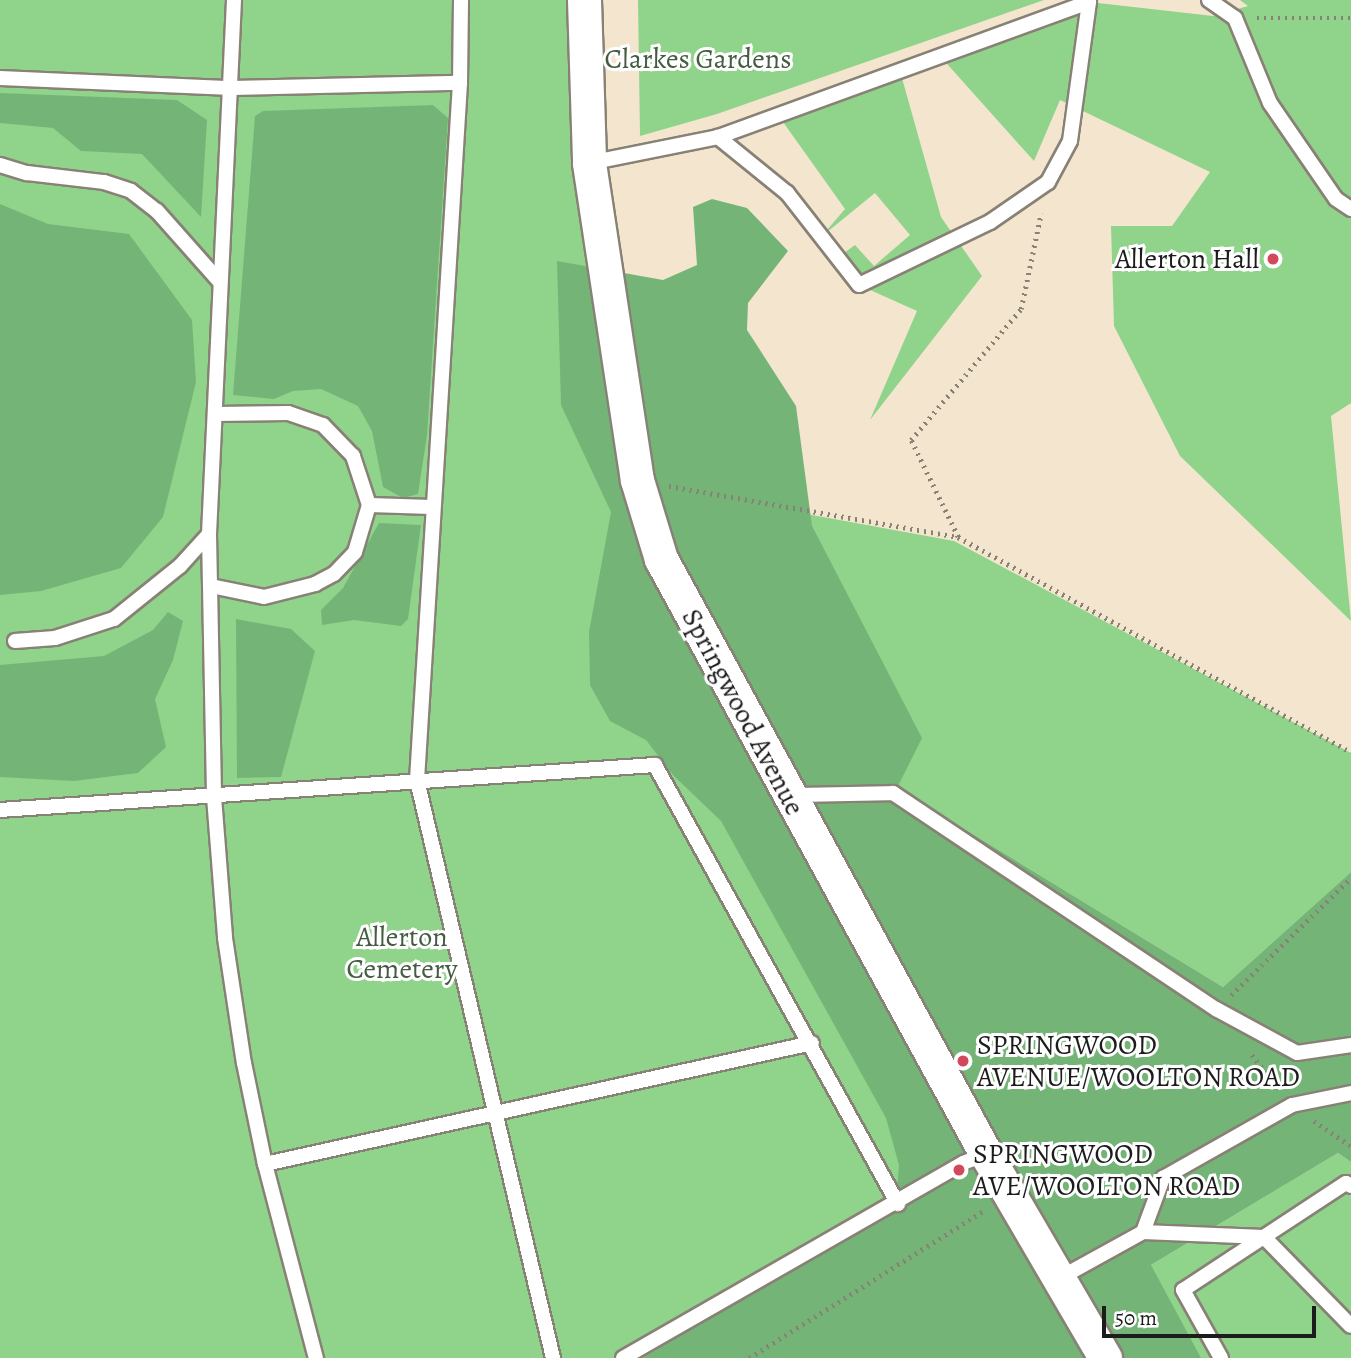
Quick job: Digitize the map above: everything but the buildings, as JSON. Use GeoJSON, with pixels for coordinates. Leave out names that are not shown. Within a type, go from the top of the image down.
{"type":"FeatureCollection","features":[{"type":"Feature","properties":{"kind":"street","name":"Springwood Avenue"},"geometry":{"type":"LineString","coordinates":[[584,0],[589,163],[637,480],[661,559],[787,795],[986,1154],[1105,1358]]}},
{"type":"Feature","properties":{"kind":"lane"},"geometry":{"type":"LineString","coordinates":[[234,0],[232,88],[209,534],[214,797],[225,938],[265,1164],[316,1358]]}},
{"type":"Feature","properties":{"kind":"lane"},"geometry":{"type":"LineString","coordinates":[[461,0],[460,83],[417,780],[553,1358]]}},
{"type":"Feature","properties":{"kind":"lane"},"geometry":{"type":"LineString","coordinates":[[1209,0],[1235,18],[1270,103],[1336,199],[1351,209]]}},
{"type":"Feature","properties":{"kind":"lane"},"geometry":{"type":"LineString","coordinates":[[589,163],[718,137],[1091,1],[1070,141],[1048,182],[990,222],[859,285],[787,193],[718,137]]}},
{"type":"Feature","properties":{"kind":"lane"},"geometry":{"type":"LineString","coordinates":[[0,78],[232,88],[460,83]]}},
{"type":"Feature","properties":{"kind":"lane"},"geometry":{"type":"LineString","coordinates":[[0,165],[27,173],[104,182],[131,191],[157,211],[220,282]]}},
{"type":"Feature","properties":{"kind":"lane"},"geometry":{"type":"LineString","coordinates":[[211,586],[264,597],[316,584],[355,552],[369,505],[353,456],[323,425],[288,413],[215,414]]}},
{"type":"Feature","properties":{"kind":"lane"},"geometry":{"type":"LineString","coordinates":[[369,505],[432,507]]}},
{"type":"Feature","properties":{"kind":"lane"},"geometry":{"type":"LineString","coordinates":[[15,641],[64,636],[114,619],[171,575],[209,534]]}},
{"type":"Feature","properties":{"kind":"lane"},"geometry":{"type":"LineString","coordinates":[[0,810],[654,765],[812,1043],[898,1204]]}},
{"type":"Feature","properties":{"kind":"lane"},"geometry":{"type":"LineString","coordinates":[[787,795],[893,793],[1216,1009],[1297,1053],[1351,1045]]}},
{"type":"Feature","properties":{"kind":"lane"},"geometry":{"type":"LineString","coordinates":[[265,1164],[812,1043]]}},
{"type":"Feature","properties":{"kind":"lane"},"geometry":{"type":"LineString","coordinates":[[1143,1231],[1163,1178],[1292,1105],[1351,1093]]}},
{"type":"Feature","properties":{"kind":"lane"},"geometry":{"type":"LineString","coordinates":[[623,1358],[898,1204],[963,1163],[986,1154]]}},
{"type":"Feature","properties":{"kind":"lane"},"geometry":{"type":"LineString","coordinates":[[1221,1358],[1183,1290],[1346,1183],[1351,1186]]}},
{"type":"Feature","properties":{"kind":"lane"},"geometry":{"type":"LineString","coordinates":[[1058,1279],[1143,1231],[1264,1237],[1351,1326]]}},
{"type":"Feature","properties":{"kind":"path"},"geometry":{"type":"LineString","coordinates":[[1235,18],[1351,18]]}},
{"type":"Feature","properties":{"kind":"path"},"geometry":{"type":"LineString","coordinates":[[958,537],[911,440],[1021,309],[1048,182]]}},
{"type":"Feature","properties":{"kind":"path"},"geometry":{"type":"LineString","coordinates":[[637,480],[958,537],[1351,752]]}},
{"type":"Feature","properties":{"kind":"path"},"geometry":{"type":"LineString","coordinates":[[1216,1009],[1351,878]]}},
{"type":"Feature","properties":{"kind":"path"},"geometry":{"type":"LineString","coordinates":[[1250,1052],[1292,1105],[1351,1146]]}},
{"type":"Feature","properties":{"kind":"path"},"geometry":{"type":"LineString","coordinates":[[748,1358],[1011,1197]]}},
{"type":"Feature","properties":{"kind":"green space","name":"Allerton Cemetery"},"geometry":{"type":"Polygon","coordinates":[[[0,0],[571,0],[575,168],[1083,1358],[0,1358],[0,0]]]}},
{"type":"Feature","properties":{"kind":"green space","name":"Clarkes Gardens"},"geometry":{"type":"Polygon","coordinates":[[[638,0],[1044,0],[717,114],[640,136],[638,0]]]}},
{"type":"Feature","properties":{"kind":"green space"},"geometry":{"type":"Polygon","coordinates":[[[1240,0],[1351,0],[1351,403],[1331,416],[1351,621],[1180,456],[1114,326],[1111,226],[1172,226],[1210,172],[1060,100],[1034,161],[940,56],[1089,2],[1213,16],[1248,6],[1240,0]]]}},
{"type":"Feature","properties":{"kind":"green space"},"geometry":{"type":"Polygon","coordinates":[[[900,71],[941,217],[982,276],[870,420],[917,311],[859,285],[837,258],[855,245],[874,266],[910,235],[875,193],[821,237],[845,209],[778,115],[900,71]]]}},
{"type":"Feature","properties":{"kind":"green space"},"geometry":{"type":"Polygon","coordinates":[[[0,93],[177,100],[207,120],[201,217],[142,154],[81,151],[53,128],[0,123],[0,93]]]}},
{"type":"Feature","properties":{"kind":"green space"},"geometry":{"type":"Polygon","coordinates":[[[433,105],[448,118],[427,435],[418,494],[403,498],[383,487],[372,431],[358,406],[321,389],[293,391],[274,399],[233,395],[255,116],[263,111],[433,105]]]}},
{"type":"Feature","properties":{"kind":"green space"},"geometry":{"type":"Polygon","coordinates":[[[712,199],[747,208],[788,251],[748,303],[747,330],[796,406],[812,526],[922,738],[897,788],[1223,987],[1351,872],[1351,1162],[1338,1153],[1151,1265],[1201,1358],[643,1358],[860,1230],[897,1191],[899,1165],[886,1118],[721,821],[673,775],[646,740],[610,721],[590,685],[589,632],[611,512],[561,405],[557,261],[663,280],[697,265],[693,207],[712,199]]]}},
{"type":"Feature","properties":{"kind":"green space"},"geometry":{"type":"Polygon","coordinates":[[[0,204],[48,224],[129,234],[192,320],[196,382],[163,517],[121,568],[41,591],[0,595],[0,204]]]}},
{"type":"Feature","properties":{"kind":"green space"},"geometry":{"type":"Polygon","coordinates":[[[643,484],[954,541],[1351,753],[1351,872],[1223,987],[897,788],[643,484]]]}},
{"type":"Feature","properties":{"kind":"green space"},"geometry":{"type":"Polygon","coordinates":[[[379,523],[421,525],[408,619],[401,626],[354,620],[322,625],[321,610],[343,588],[379,523]]]}},
{"type":"Feature","properties":{"kind":"green space"},"geometry":{"type":"Polygon","coordinates":[[[168,612],[183,621],[173,660],[155,699],[166,747],[138,773],[74,781],[0,777],[0,665],[104,656],[153,630],[168,612]]]}},
{"type":"Feature","properties":{"kind":"green space"},"geometry":{"type":"Polygon","coordinates":[[[236,619],[291,629],[315,651],[281,777],[237,778],[236,619]]]}},
{"type":"Feature","properties":{"kind":"green space"},"geometry":{"type":"Polygon","coordinates":[[[1338,1153],[1351,1162],[1351,1358],[1119,1358],[1086,1304],[1338,1153]]]}},
{"type":"Feature","properties":{"kind":"place","name":"Allerton Hall"},"geometry":{"type":"Point","coordinates":[1273,259]}},
{"type":"Feature","properties":{"kind":"place","name":"SPRINGWOOD AVENUE/WOOLTON ROAD"},"geometry":{"type":"Point","coordinates":[963,1061]}},
{"type":"Feature","properties":{"kind":"place","name":"SPRINGWOOD AVE/WOOLTON ROAD"},"geometry":{"type":"Point","coordinates":[959,1170]}}]}
